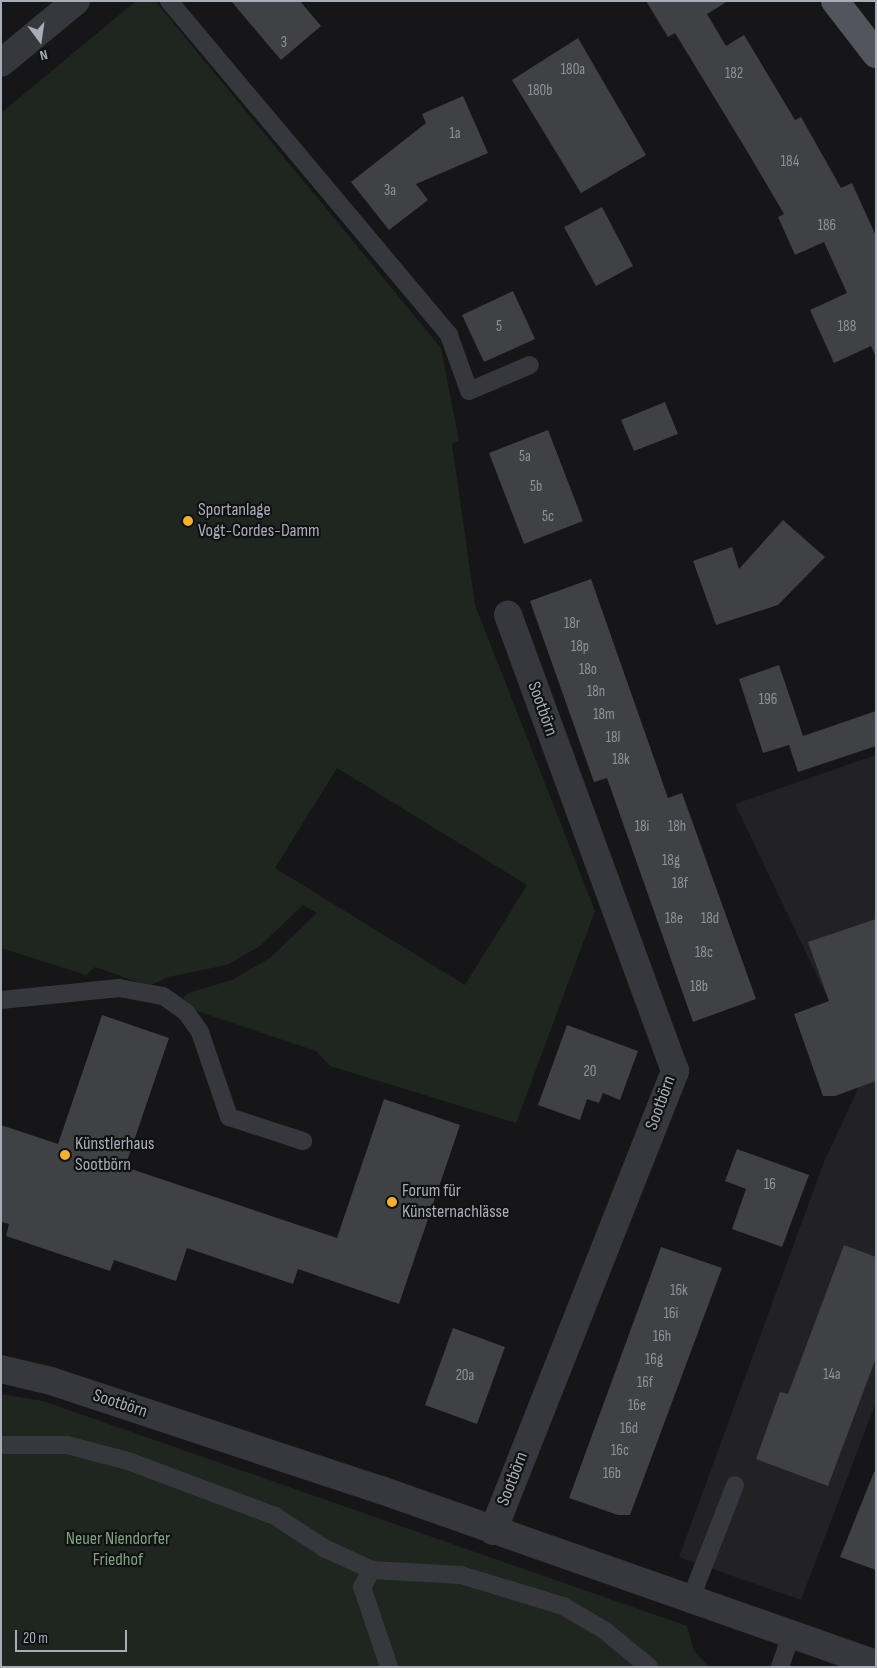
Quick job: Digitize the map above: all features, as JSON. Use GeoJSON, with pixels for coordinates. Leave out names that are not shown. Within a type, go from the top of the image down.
{"type":"FeatureCollection","features":[{"type":"Feature","properties":{"kind":"main road"},"geometry":{"type":"LineString","coordinates":[[835,1],[876,54]]}},
{"type":"Feature","properties":{"kind":"street"},"geometry":{"type":"LineString","coordinates":[[1,63],[76,1]]}},
{"type":"Feature","properties":{"kind":"street","name":"Sootbörn"},"geometry":{"type":"LineString","coordinates":[[493,1531],[674,1071],[508,614]]}},
{"type":"Feature","properties":{"kind":"street","name":"Sootbörn"},"geometry":{"type":"LineString","coordinates":[[1,1369],[80,1391],[691,1598],[876,1664]]}},
{"type":"Feature","properties":{"kind":"lane"},"geometry":{"type":"LineString","coordinates":[[169,1],[449,335],[469,391],[530,365]]}},
{"type":"Feature","properties":{"kind":"lane"},"geometry":{"type":"LineString","coordinates":[[1,1000],[120,988],[163,996],[186,1012],[200,1032],[229,1118],[303,1141]]}},
{"type":"Feature","properties":{"kind":"lane"},"geometry":{"type":"LineString","coordinates":[[1,1445],[67,1445],[128,1461],[275,1516],[324,1548],[372,1570],[461,1575],[563,1606],[604,1630],[649,1667]]}},
{"type":"Feature","properties":{"kind":"lane"},"geometry":{"type":"LineString","coordinates":[[691,1598],[735,1485]]}},
{"type":"Feature","properties":{"kind":"lane"},"geometry":{"type":"LineString","coordinates":[[372,1570],[362,1587],[390,1667]]}},
{"type":"Feature","properties":{"kind":"lane"},"geometry":{"type":"LineString","coordinates":[[780,1667],[791,1635]]}},
{"type":"Feature","properties":{"kind":"shaded area"},"geometry":{"type":"Polygon","coordinates":[[[876,755],[876,1402],[801,1600],[679,1557],[824,1162],[859,1087],[829,1001],[735,804],[876,755]]]}},
{"type":"Feature","properties":{"kind":"green space"},"geometry":{"type":"Polygon","coordinates":[[[136,1],[155,1],[441,348],[459,441],[452,444],[475,605],[595,911],[516,1123],[330,1066],[316,1051],[197,1011],[183,998],[188,993],[232,980],[270,958],[317,913],[303,905],[260,946],[227,965],[168,977],[149,986],[95,967],[86,975],[1,948],[1,113],[136,1]],[[337,768],[275,868],[465,985],[527,885],[337,768]]]}},
{"type":"Feature","properties":{"kind":"green space","name":"Neuer Niendorfer Friedhof"},"geometry":{"type":"Polygon","coordinates":[[[1,1394],[43,1401],[687,1626],[694,1651],[709,1667],[1,1667],[1,1394]]]}},
{"type":"Feature","properties":{"kind":"building"},"geometry":{"type":"Polygon","coordinates":[[[231,1],[300,1],[321,26],[281,60],[231,1]]]}},
{"type":"Feature","properties":{"kind":"building"},"geometry":{"type":"Polygon","coordinates":[[[646,1],[728,1],[707,14],[726,46],[744,35],[795,120],[801,117],[841,188],[852,183],[876,236],[876,357],[871,346],[834,363],[810,310],[847,293],[824,242],[795,255],[778,217],[784,214],[675,33],[668,37],[646,1]]]}},
{"type":"Feature","properties":{"kind":"building"},"geometry":{"type":"Polygon","coordinates":[[[578,38],[646,155],[581,193],[512,80],[578,38]]]}},
{"type":"Feature","properties":{"kind":"building"},"geometry":{"type":"Polygon","coordinates":[[[463,96],[488,153],[416,184],[428,200],[389,230],[351,182],[426,123],[422,114],[463,96]]]}},
{"type":"Feature","properties":{"kind":"building"},"geometry":{"type":"Polygon","coordinates":[[[602,207],[633,266],[596,286],[564,227],[602,207]]]}},
{"type":"Feature","properties":{"kind":"building"},"geometry":{"type":"Polygon","coordinates":[[[513,291],[535,339],[484,362],[462,315],[513,291]]]}},
{"type":"Feature","properties":{"kind":"building"},"geometry":{"type":"Polygon","coordinates":[[[665,402],[678,434],[634,451],[621,420],[665,402]]]}},
{"type":"Feature","properties":{"kind":"building"},"geometry":{"type":"Polygon","coordinates":[[[548,430],[583,521],[524,544],[489,453],[548,430]]]}},
{"type":"Feature","properties":{"kind":"building"},"geometry":{"type":"Polygon","coordinates":[[[783,520],[825,557],[778,605],[716,625],[693,561],[732,547],[739,569],[783,520]]]}},
{"type":"Feature","properties":{"kind":"building"},"geometry":{"type":"Polygon","coordinates":[[[591,579],[668,798],[682,793],[756,999],[693,1022],[607,778],[594,782],[530,601],[591,579]]]}},
{"type":"Feature","properties":{"kind":"building"},"geometry":{"type":"Polygon","coordinates":[[[779,665],[803,736],[876,711],[876,746],[798,772],[789,745],[763,753],[739,679],[779,665]]]}},
{"type":"Feature","properties":{"kind":"building"},"geometry":{"type":"Polygon","coordinates":[[[876,919],[876,1081],[835,1096],[823,1096],[794,1014],[829,1001],[808,942],[876,919]]]}},
{"type":"Feature","properties":{"kind":"building","name":"Künstlerhaus Sootbörn"},"geometry":{"type":"Polygon","coordinates":[[[102,1015],[169,1038],[125,1167],[337,1238],[384,1099],[460,1125],[399,1304],[298,1269],[293,1284],[187,1248],[176,1281],[114,1260],[110,1271],[6,1236],[9,1224],[1,1222],[1,1125],[58,1144],[102,1015]]]}},
{"type":"Feature","properties":{"kind":"building"},"geometry":{"type":"Polygon","coordinates":[[[567,1025],[638,1051],[620,1100],[603,1093],[599,1103],[587,1099],[580,1120],[538,1105],[567,1025]]]}},
{"type":"Feature","properties":{"kind":"building"},"geometry":{"type":"Polygon","coordinates":[[[737,1149],[809,1175],[782,1247],[732,1229],[746,1189],[725,1181],[737,1149]]]}},
{"type":"Feature","properties":{"kind":"building"},"geometry":{"type":"Polygon","coordinates":[[[844,1245],[876,1257],[876,1358],[828,1486],[756,1459],[780,1392],[788,1394],[844,1245]]]}},
{"type":"Feature","properties":{"kind":"building"},"geometry":{"type":"Polygon","coordinates":[[[661,1247],[722,1268],[630,1515],[618,1515],[569,1498],[661,1247]]]}},
{"type":"Feature","properties":{"kind":"building"},"geometry":{"type":"Polygon","coordinates":[[[453,1328],[505,1347],[477,1424],[425,1405],[453,1328]]]}},
{"type":"Feature","properties":{"kind":"building"},"geometry":{"type":"Polygon","coordinates":[[[874,1472],[876,1472],[876,1570],[840,1557],[874,1472]]]}},
{"type":"Feature","properties":{"kind":"place","name":"Sportanlage Vogt-Cordes-Damm"},"geometry":{"type":"Point","coordinates":[188,521]}},
{"type":"Feature","properties":{"kind":"place","name":"Künstlerhaus Sootbörn"},"geometry":{"type":"Point","coordinates":[65,1155]}},
{"type":"Feature","properties":{"kind":"place","name":"Forum für Künsternachlässe"},"geometry":{"type":"Point","coordinates":[392,1202]}}]}
